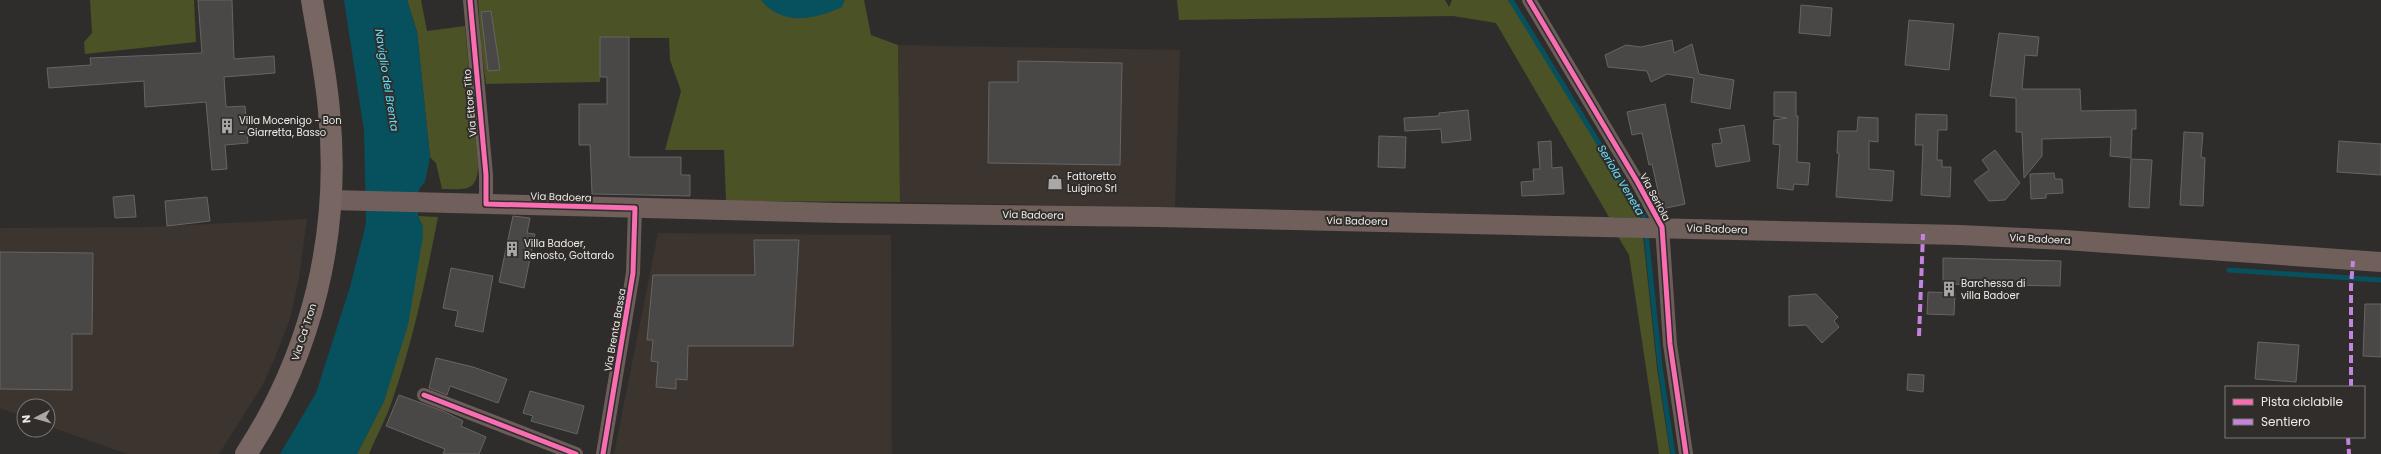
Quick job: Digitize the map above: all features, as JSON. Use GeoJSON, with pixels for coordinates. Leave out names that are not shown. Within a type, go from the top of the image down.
{"type":"FeatureCollection","features":[{"type":"Feature","properties":{"kind":"main road","name":"Via Ca' Tron"},"geometry":{"type":"LineString","coordinates":[[246,454],[285,384],[310,319],[323,266],[332,200],[330,112],[312,0]]}},
{"type":"Feature","properties":{"kind":"main road","name":"Via Badoera"},"geometry":{"type":"LineString","coordinates":[[332,200],[635,208],[1652,227],[2058,239],[2381,262]]}},
{"type":"Feature","properties":{"kind":"street","name":"Via Ettore Tito"},"geometry":{"type":"LineString","coordinates":[[470,0],[486,175],[486,204]]}},
{"type":"Feature","properties":{"kind":"street","name":"Via Seriola"},"geometry":{"type":"LineString","coordinates":[[1529,0],[1638,183],[1652,227],[1686,454]]}},
{"type":"Feature","properties":{"kind":"street","name":"Via Brenta Bassa"},"geometry":{"type":"LineString","coordinates":[[603,454],[633,273],[635,208]]}},
{"type":"Feature","properties":{"kind":"street"},"geometry":{"type":"LineString","coordinates":[[424,395],[576,454]]}},
{"type":"Feature","properties":{"kind":"shaded area"},"geometry":{"type":"Polygon","coordinates":[[[898,45],[1180,50],[1175,208],[900,202],[898,45]]]}},
{"type":"Feature","properties":{"kind":"shaded area"},"geometry":{"type":"Polygon","coordinates":[[[307,219],[299,278],[290,319],[262,386],[219,454],[127,454],[56,429],[56,398],[16,398],[16,414],[0,408],[0,228],[151,227],[307,219]]]}},
{"type":"Feature","properties":{"kind":"shaded area"},"geometry":{"type":"Polygon","coordinates":[[[658,233],[891,235],[892,454],[614,454],[658,233]]]}},
{"type":"Feature","properties":{"kind":"green space"},"geometry":{"type":"Polygon","coordinates":[[[90,0],[194,0],[196,42],[85,54],[84,42],[92,33],[90,0]]]}},
{"type":"Feature","properties":{"kind":"green space"},"geometry":{"type":"Polygon","coordinates":[[[407,0],[421,0],[427,31],[465,26],[478,165],[475,181],[468,188],[442,189],[436,163],[430,157],[417,32],[407,0]]]}},
{"type":"Feature","properties":{"kind":"green space"},"geometry":{"type":"Polygon","coordinates":[[[478,0],[864,0],[871,35],[898,45],[900,202],[726,201],[724,150],[665,150],[681,91],[670,60],[669,38],[601,38],[600,82],[486,84],[481,47],[478,0]]]}},
{"type":"Feature","properties":{"kind":"green space"},"geometry":{"type":"Polygon","coordinates":[[[1177,0],[1445,0],[1449,7],[1452,0],[1508,0],[1553,67],[1634,205],[1640,218],[1609,217],[1496,23],[1453,16],[1179,20],[1177,0]]]}},
{"type":"Feature","properties":{"kind":"green space"},"geometry":{"type":"Polygon","coordinates":[[[418,216],[438,217],[413,333],[390,408],[369,454],[357,454],[384,401],[423,227],[418,216]]]}},
{"type":"Feature","properties":{"kind":"green space"},"geometry":{"type":"Polygon","coordinates":[[[1617,235],[1643,236],[1657,368],[1670,454],[1659,454],[1629,255],[1617,235]]]}},
{"type":"Feature","properties":{"kind":"water","name":"Naviglio del Brenta"},"geometry":{"type":"Polygon","coordinates":[[[344,0],[407,0],[417,32],[430,157],[425,182],[419,189],[418,216],[423,227],[423,236],[408,325],[384,401],[357,454],[280,454],[316,393],[350,287],[366,224],[364,131],[344,0]]]}},
{"type":"Feature","properties":{"kind":"water"},"geometry":{"type":"Polygon","coordinates":[[[761,0],[845,0],[842,7],[832,11],[821,15],[800,18],[779,14],[769,9],[761,0]]]}},
{"type":"Feature","properties":{"kind":"building"},"geometry":{"type":"Polygon","coordinates":[[[198,0],[232,0],[234,59],[274,56],[275,73],[224,77],[226,107],[245,106],[248,143],[225,145],[227,169],[212,170],[206,102],[145,107],[144,81],[49,88],[47,68],[91,65],[90,58],[202,53],[198,0]]]}},
{"type":"Feature","properties":{"kind":"building"},"geometry":{"type":"Polygon","coordinates":[[[1801,5],[1832,8],[1830,36],[1799,33],[1801,5]]]}},
{"type":"Feature","properties":{"kind":"building"},"geometry":{"type":"Polygon","coordinates":[[[491,11],[500,70],[488,71],[481,12],[491,11]]]}},
{"type":"Feature","properties":{"kind":"building"},"geometry":{"type":"Polygon","coordinates":[[[1909,20],[1954,24],[1949,70],[1905,65],[1909,20]]]}},
{"type":"Feature","properties":{"kind":"building"},"geometry":{"type":"Polygon","coordinates":[[[1999,33],[2039,37],[2037,56],[2025,55],[2022,89],[2080,89],[2081,111],[2136,110],[2136,129],[2132,129],[2131,158],[2110,156],[2111,137],[2042,139],[2042,156],[2024,178],[2022,132],[2016,132],[2016,98],[1990,96],[1999,33]]]}},
{"type":"Feature","properties":{"kind":"building"},"geometry":{"type":"Polygon","coordinates":[[[600,37],[629,37],[629,157],[681,157],[681,175],[690,175],[690,196],[592,194],[590,145],[579,145],[579,104],[607,104],[607,77],[600,77],[600,37]]]}},
{"type":"Feature","properties":{"kind":"building"},"geometry":{"type":"Polygon","coordinates":[[[1672,40],[1674,53],[1692,44],[1699,74],[1734,80],[1730,109],[1691,102],[1694,78],[1667,74],[1651,82],[1647,71],[1608,67],[1605,55],[1626,45],[1641,47],[1672,40]]]}},
{"type":"Feature","properties":{"kind":"building"},"geometry":{"type":"Polygon","coordinates":[[[1018,61],[1122,63],[1120,165],[988,163],[989,82],[1018,82],[1018,61]]]}},
{"type":"Feature","properties":{"kind":"building"},"geometry":{"type":"Polygon","coordinates":[[[1774,92],[1796,92],[1796,116],[1798,116],[1797,162],[1810,163],[1808,185],[1794,184],[1793,190],[1777,188],[1780,145],[1773,144],[1774,120],[1787,118],[1774,116],[1774,92]]]}},
{"type":"Feature","properties":{"kind":"building"},"geometry":{"type":"Polygon","coordinates":[[[1665,104],[1685,204],[1662,209],[1652,164],[1649,165],[1642,133],[1632,135],[1627,112],[1665,104]]]}},
{"type":"Feature","properties":{"kind":"building"},"geometry":{"type":"Polygon","coordinates":[[[1468,110],[1471,140],[1442,143],[1441,129],[1405,131],[1404,118],[1439,116],[1439,113],[1468,110]]]}},
{"type":"Feature","properties":{"kind":"building"},"geometry":{"type":"Polygon","coordinates":[[[1916,114],[1947,115],[1947,130],[1938,130],[1937,160],[1942,160],[1942,167],[1951,167],[1950,197],[1921,195],[1923,145],[1915,145],[1916,114]]]}},
{"type":"Feature","properties":{"kind":"building"},"geometry":{"type":"Polygon","coordinates":[[[1858,117],[1878,118],[1878,142],[1869,141],[1869,169],[1894,171],[1892,201],[1836,197],[1839,153],[1837,153],[1838,131],[1857,131],[1858,117]]]}},
{"type":"Feature","properties":{"kind":"building"},"geometry":{"type":"Polygon","coordinates":[[[1744,125],[1750,161],[1716,167],[1712,144],[1722,143],[1719,129],[1744,125]]]}},
{"type":"Feature","properties":{"kind":"building"},"geometry":{"type":"Polygon","coordinates":[[[2184,132],[2203,133],[2201,157],[2205,158],[2203,206],[2180,205],[2184,132]]]}},
{"type":"Feature","properties":{"kind":"building"},"geometry":{"type":"Polygon","coordinates":[[[1379,136],[1406,137],[1405,168],[1378,167],[1379,136]]]}},
{"type":"Feature","properties":{"kind":"building"},"geometry":{"type":"Polygon","coordinates":[[[1551,141],[1552,168],[1562,167],[1564,194],[1522,196],[1521,182],[1534,181],[1533,169],[1540,169],[1538,142],[1551,141]]]}},
{"type":"Feature","properties":{"kind":"building"},"geometry":{"type":"Polygon","coordinates":[[[2339,141],[2381,144],[2381,175],[2337,172],[2339,141]]]}},
{"type":"Feature","properties":{"kind":"building"},"geometry":{"type":"Polygon","coordinates":[[[1995,150],[2020,183],[2005,200],[1989,201],[1974,181],[1989,170],[1982,160],[1995,150]]]}},
{"type":"Feature","properties":{"kind":"building"},"geometry":{"type":"Polygon","coordinates":[[[2131,159],[2152,160],[2149,208],[2129,207],[2131,159]]]}},
{"type":"Feature","properties":{"kind":"building"},"geometry":{"type":"Polygon","coordinates":[[[2054,173],[2055,179],[2062,179],[2063,193],[2046,194],[2046,198],[2031,199],[2030,174],[2054,173]]]}},
{"type":"Feature","properties":{"kind":"building"},"geometry":{"type":"Polygon","coordinates":[[[134,195],[136,217],[115,218],[113,197],[134,195]]]}},
{"type":"Feature","properties":{"kind":"building"},"geometry":{"type":"Polygon","coordinates":[[[207,197],[210,221],[167,226],[165,201],[207,197]]]}},
{"type":"Feature","properties":{"kind":"building"},"geometry":{"type":"Polygon","coordinates":[[[513,216],[530,218],[527,233],[535,234],[524,288],[499,282],[513,216]]]}},
{"type":"Feature","properties":{"kind":"building"},"geometry":{"type":"Polygon","coordinates":[[[754,240],[799,240],[793,346],[688,346],[687,380],[676,379],[676,389],[656,387],[658,362],[651,361],[653,340],[647,340],[653,275],[755,275],[754,240]]]}},
{"type":"Feature","properties":{"kind":"building"},"geometry":{"type":"Polygon","coordinates":[[[0,252],[93,253],[92,334],[72,334],[72,390],[0,389],[0,252]]]}},
{"type":"Feature","properties":{"kind":"building","name":"Barchessa di villa Badoer"},"geometry":{"type":"Polygon","coordinates":[[[1943,258],[2061,261],[2060,286],[1943,284],[1943,258]]]}},
{"type":"Feature","properties":{"kind":"building"},"geometry":{"type":"Polygon","coordinates":[[[451,268],[493,276],[483,332],[455,326],[458,311],[443,308],[451,268]]]}},
{"type":"Feature","properties":{"kind":"building"},"geometry":{"type":"Polygon","coordinates":[[[1928,292],[1955,293],[1954,315],[1927,314],[1928,292]]]}},
{"type":"Feature","properties":{"kind":"building"},"geometry":{"type":"Polygon","coordinates":[[[1816,294],[1838,317],[1834,321],[1839,327],[1822,343],[1806,325],[1789,326],[1789,296],[1816,294]]]}},
{"type":"Feature","properties":{"kind":"building"},"geometry":{"type":"Polygon","coordinates":[[[2365,304],[2381,304],[2381,357],[2363,356],[2365,304]]]}},
{"type":"Feature","properties":{"kind":"building"},"geometry":{"type":"Polygon","coordinates":[[[2258,342],[2299,345],[2296,382],[2255,379],[2258,342]]]}},
{"type":"Feature","properties":{"kind":"building"},"geometry":{"type":"Polygon","coordinates":[[[436,358],[473,367],[507,379],[498,403],[450,386],[447,395],[429,388],[436,358]]]}},
{"type":"Feature","properties":{"kind":"building"},"geometry":{"type":"Polygon","coordinates":[[[1908,374],[1924,375],[1923,392],[1907,390],[1908,374]]]}},
{"type":"Feature","properties":{"kind":"building"},"geometry":{"type":"Polygon","coordinates":[[[530,391],[584,406],[577,434],[531,421],[533,416],[523,413],[530,391]]]}},
{"type":"Feature","properties":{"kind":"building"},"geometry":{"type":"Polygon","coordinates":[[[399,395],[443,411],[463,421],[461,426],[486,437],[479,454],[443,454],[445,449],[386,426],[399,395]]]}},
{"type":"Feature","properties":{"kind":"waterway","name":"Seriola Veneta"},"geometry":{"type":"LineString","coordinates":[[1511,0],[1644,217],[1645,225]]}},
{"type":"Feature","properties":{"kind":"waterway","name":"Seriola Veneta"},"geometry":{"type":"LineString","coordinates":[[1646,233],[1660,366],[1673,454]]}},
{"type":"Feature","properties":{"kind":"waterway"},"geometry":{"type":"LineString","coordinates":[[2229,270],[2381,280]]}},
{"type":"Feature","properties":{"kind":"marked path"},"geometry":{"type":"LineString","coordinates":[[1919,336],[1923,234]]}},
{"type":"Feature","properties":{"kind":"marked path"},"geometry":{"type":"LineString","coordinates":[[2351,386],[2351,286],[2353,261]]}},
{"type":"Feature","properties":{"kind":"marked path"},"geometry":{"type":"LineString","coordinates":[[2348,438],[2349,454]]}},
{"type":"Feature","properties":{"kind":"cycle path"},"geometry":{"type":"LineString","coordinates":[[470,0],[486,175],[486,204],[635,208],[633,273],[603,454]]}},
{"type":"Feature","properties":{"kind":"cycle path"},"geometry":{"type":"LineString","coordinates":[[1529,0],[1638,183],[1662,227],[1670,344],[1686,454]]}},
{"type":"Feature","properties":{"kind":"cycle path"},"geometry":{"type":"LineString","coordinates":[[424,395],[576,454]]}},
{"type":"Feature","properties":{"kind":"place","name":"Villa Mocenigo - Bon - Giarretta, Basso"},"geometry":{"type":"Point","coordinates":[227,126]}},
{"type":"Feature","properties":{"kind":"place","name":"Fattoretto Luigino Srl"},"geometry":{"type":"Point","coordinates":[1055,182]}},
{"type":"Feature","properties":{"kind":"place","name":"Villa Badoer, Renosto, Gottardo"},"geometry":{"type":"Point","coordinates":[512,249]}},
{"type":"Feature","properties":{"kind":"place","name":"Barchessa di villa Badoer"},"geometry":{"type":"Point","coordinates":[1949,289]}}]}
